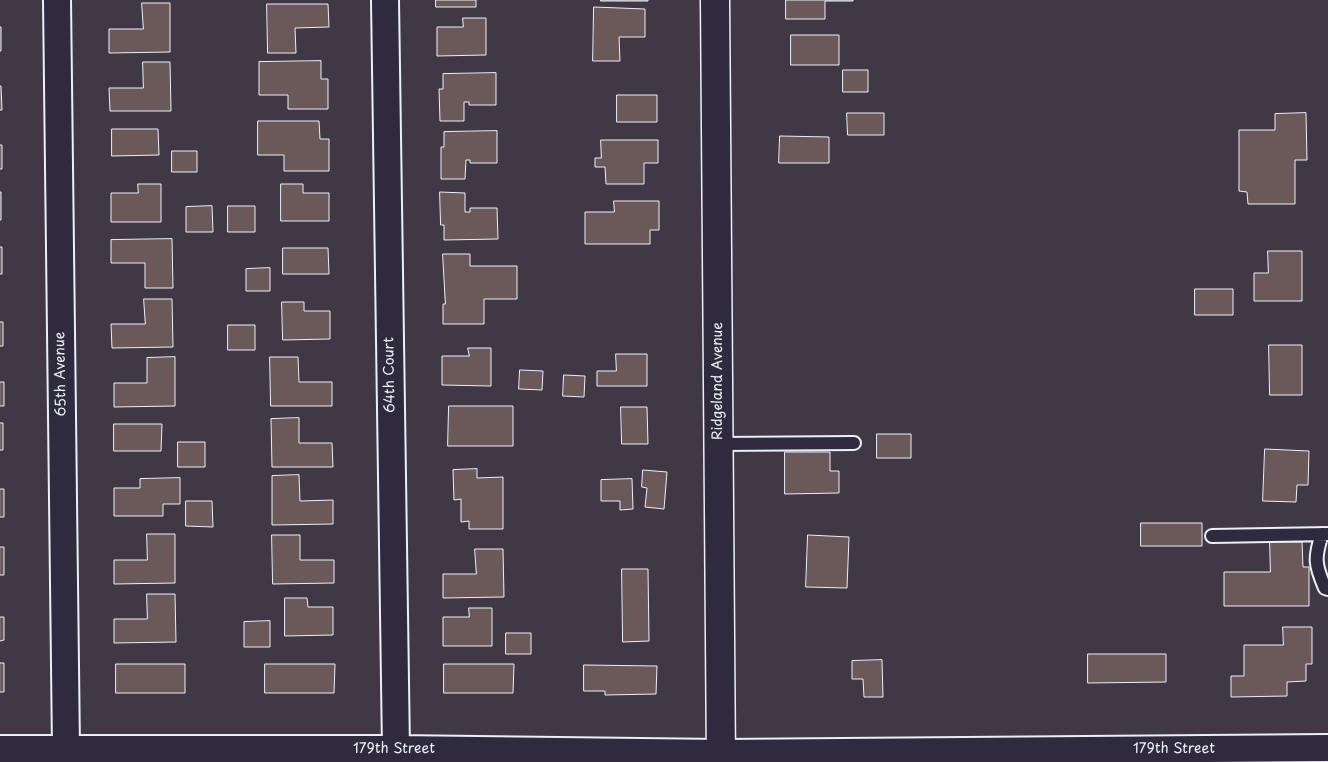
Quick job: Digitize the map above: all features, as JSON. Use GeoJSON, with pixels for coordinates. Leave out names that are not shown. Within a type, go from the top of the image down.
{"type":"FeatureCollection","features":[{"type":"Feature","properties":{"kind":"street","name":"65th Avenue"},"geometry":{"type":"LineString","coordinates":[[57,0],[66,748]]}},
{"type":"Feature","properties":{"kind":"street","name":"64th Court"},"geometry":{"type":"LineString","coordinates":[[385,0],[396,749]]}},
{"type":"Feature","properties":{"kind":"street","name":"Ridgeland Avenue"},"geometry":{"type":"LineString","coordinates":[[715,0],[721,758]]}},
{"type":"Feature","properties":{"kind":"street","name":"179th Street"},"geometry":{"type":"LineString","coordinates":[[0,749],[66,748],[157,755],[396,749],[721,758],[1328,748]]}},
{"type":"Feature","properties":{"kind":"lane"},"geometry":{"type":"LineString","coordinates":[[718,444],[854,443]]}},
{"type":"Feature","properties":{"kind":"lane"},"geometry":{"type":"LineString","coordinates":[[1212,536],[1325,534],[1315,556],[1318,572],[1325,588],[1328,589]]}},
{"type":"Feature","properties":{"kind":"building"},"geometry":{"type":"Polygon","coordinates":[[[436,0],[476,0],[476,7],[436,7],[436,0]]]}},
{"type":"Feature","properties":{"kind":"building"},"geometry":{"type":"Polygon","coordinates":[[[648,0],[648,1],[601,1],[648,0]]]}},
{"type":"Feature","properties":{"kind":"building"},"geometry":{"type":"Polygon","coordinates":[[[786,0],[853,1],[825,1],[825,19],[786,19],[786,0]]]}},
{"type":"Feature","properties":{"kind":"building"},"geometry":{"type":"Polygon","coordinates":[[[142,3],[170,3],[170,52],[109,53],[109,29],[143,29],[142,3]]]}},
{"type":"Feature","properties":{"kind":"building"},"geometry":{"type":"Polygon","coordinates":[[[267,4],[328,4],[329,27],[295,28],[296,53],[268,53],[267,4]]]}},
{"type":"Feature","properties":{"kind":"building"},"geometry":{"type":"Polygon","coordinates":[[[594,7],[645,9],[645,37],[619,37],[620,61],[593,61],[594,7]]]}},
{"type":"Feature","properties":{"kind":"building"},"geometry":{"type":"Polygon","coordinates":[[[463,18],[486,18],[486,55],[437,56],[437,27],[463,27],[463,18]]]}},
{"type":"Feature","properties":{"kind":"building"},"geometry":{"type":"Polygon","coordinates":[[[1,27],[1,51],[0,51],[1,27]]]}},
{"type":"Feature","properties":{"kind":"building"},"geometry":{"type":"Polygon","coordinates":[[[791,35],[839,35],[839,65],[791,65],[791,35]]]}},
{"type":"Feature","properties":{"kind":"building"},"geometry":{"type":"Polygon","coordinates":[[[321,61],[321,79],[328,79],[328,109],[288,109],[288,95],[259,95],[259,62],[321,61]]]}},
{"type":"Feature","properties":{"kind":"building"},"geometry":{"type":"Polygon","coordinates":[[[143,62],[170,62],[171,111],[110,111],[109,88],[143,88],[143,62]]]}},
{"type":"Feature","properties":{"kind":"building"},"geometry":{"type":"Polygon","coordinates":[[[843,70],[868,70],[868,92],[843,92],[843,70]]]}},
{"type":"Feature","properties":{"kind":"building"},"geometry":{"type":"Polygon","coordinates":[[[496,73],[496,105],[469,105],[469,102],[464,102],[464,121],[440,121],[439,89],[443,89],[443,74],[496,73]]]}},
{"type":"Feature","properties":{"kind":"building"},"geometry":{"type":"Polygon","coordinates":[[[1,86],[2,110],[0,110],[1,86]]]}},
{"type":"Feature","properties":{"kind":"building"},"geometry":{"type":"Polygon","coordinates":[[[617,95],[657,95],[657,122],[617,122],[617,95]]]}},
{"type":"Feature","properties":{"kind":"building"},"geometry":{"type":"Polygon","coordinates":[[[847,113],[884,113],[884,135],[848,135],[847,113]]]}},
{"type":"Feature","properties":{"kind":"building"},"geometry":{"type":"Polygon","coordinates":[[[1306,113],[1307,160],[1295,160],[1295,204],[1248,204],[1247,192],[1239,191],[1239,130],[1275,130],[1275,114],[1306,113]]]}},
{"type":"Feature","properties":{"kind":"building"},"geometry":{"type":"Polygon","coordinates":[[[258,121],[319,121],[320,139],[329,139],[329,171],[284,171],[284,155],[258,155],[258,121]]]}},
{"type":"Feature","properties":{"kind":"building"},"geometry":{"type":"Polygon","coordinates":[[[112,129],[158,129],[159,155],[112,156],[112,129]]]}},
{"type":"Feature","properties":{"kind":"building"},"geometry":{"type":"Polygon","coordinates":[[[497,131],[497,163],[470,163],[470,160],[466,160],[465,179],[441,179],[441,147],[444,147],[444,132],[497,131]]]}},
{"type":"Feature","properties":{"kind":"building"},"geometry":{"type":"Polygon","coordinates":[[[780,136],[829,137],[829,163],[779,163],[780,136]]]}},
{"type":"Feature","properties":{"kind":"building"},"geometry":{"type":"Polygon","coordinates":[[[601,140],[658,140],[658,163],[644,163],[644,184],[606,184],[605,167],[595,167],[595,158],[601,158],[601,140]]]}},
{"type":"Feature","properties":{"kind":"building"},"geometry":{"type":"Polygon","coordinates":[[[0,145],[2,145],[2,169],[0,169],[0,145]]]}},
{"type":"Feature","properties":{"kind":"building"},"geometry":{"type":"Polygon","coordinates":[[[172,151],[197,151],[197,172],[172,172],[172,151]]]}},
{"type":"Feature","properties":{"kind":"building"},"geometry":{"type":"Polygon","coordinates":[[[138,184],[161,184],[161,222],[111,222],[111,193],[138,193],[138,184]]]}},
{"type":"Feature","properties":{"kind":"building"},"geometry":{"type":"Polygon","coordinates":[[[281,184],[303,184],[303,193],[329,193],[329,221],[281,221],[281,184]]]}},
{"type":"Feature","properties":{"kind":"building"},"geometry":{"type":"Polygon","coordinates":[[[1,192],[1,220],[0,220],[1,192]]]}},
{"type":"Feature","properties":{"kind":"building"},"geometry":{"type":"Polygon","coordinates":[[[440,192],[465,193],[465,212],[470,212],[470,208],[497,208],[498,239],[444,240],[444,225],[441,225],[440,192]]]}},
{"type":"Feature","properties":{"kind":"building"},"geometry":{"type":"Polygon","coordinates":[[[614,201],[659,201],[659,230],[650,230],[650,244],[585,244],[585,212],[614,212],[614,201]]]}},
{"type":"Feature","properties":{"kind":"building"},"geometry":{"type":"Polygon","coordinates":[[[212,206],[213,232],[186,232],[186,207],[212,206]]]}},
{"type":"Feature","properties":{"kind":"building"},"geometry":{"type":"Polygon","coordinates":[[[228,206],[255,206],[255,232],[228,232],[228,206]]]}},
{"type":"Feature","properties":{"kind":"building"},"geometry":{"type":"Polygon","coordinates":[[[172,239],[173,288],[145,288],[145,263],[111,263],[111,240],[172,239]]]}},
{"type":"Feature","properties":{"kind":"building"},"geometry":{"type":"Polygon","coordinates":[[[0,247],[2,247],[2,274],[0,274],[0,247]]]}},
{"type":"Feature","properties":{"kind":"building"},"geometry":{"type":"Polygon","coordinates":[[[283,248],[328,248],[329,274],[283,274],[283,248]]]}},
{"type":"Feature","properties":{"kind":"building"},"geometry":{"type":"Polygon","coordinates":[[[1268,251],[1302,251],[1302,301],[1254,301],[1254,273],[1268,273],[1268,251]]]}},
{"type":"Feature","properties":{"kind":"building"},"geometry":{"type":"Polygon","coordinates":[[[443,254],[470,254],[470,266],[517,266],[517,299],[484,299],[484,324],[443,324],[443,304],[445,304],[443,254]]]}},
{"type":"Feature","properties":{"kind":"building"},"geometry":{"type":"Polygon","coordinates":[[[270,268],[270,291],[246,291],[246,269],[270,268]]]}},
{"type":"Feature","properties":{"kind":"building"},"geometry":{"type":"Polygon","coordinates":[[[1195,289],[1233,289],[1233,315],[1195,315],[1195,289]]]}},
{"type":"Feature","properties":{"kind":"building"},"geometry":{"type":"Polygon","coordinates":[[[144,299],[172,299],[173,347],[112,348],[111,324],[145,324],[144,299]]]}},
{"type":"Feature","properties":{"kind":"building"},"geometry":{"type":"Polygon","coordinates":[[[282,302],[304,302],[304,311],[330,311],[330,339],[283,340],[282,302]]]}},
{"type":"Feature","properties":{"kind":"building"},"geometry":{"type":"Polygon","coordinates":[[[0,322],[3,322],[3,346],[0,346],[0,322]]]}},
{"type":"Feature","properties":{"kind":"building"},"geometry":{"type":"Polygon","coordinates":[[[228,325],[255,325],[255,350],[228,350],[228,325]]]}},
{"type":"Feature","properties":{"kind":"building"},"geometry":{"type":"Polygon","coordinates":[[[1269,345],[1302,345],[1302,395],[1270,395],[1269,345]]]}},
{"type":"Feature","properties":{"kind":"building"},"geometry":{"type":"Polygon","coordinates":[[[468,348],[491,348],[491,386],[442,385],[442,356],[469,356],[468,348]]]}},
{"type":"Feature","properties":{"kind":"building"},"geometry":{"type":"Polygon","coordinates":[[[616,354],[647,354],[647,386],[597,386],[597,371],[616,371],[616,354]]]}},
{"type":"Feature","properties":{"kind":"building"},"geometry":{"type":"Polygon","coordinates":[[[175,357],[175,406],[114,407],[114,383],[147,383],[147,358],[175,357]]]}},
{"type":"Feature","properties":{"kind":"building"},"geometry":{"type":"Polygon","coordinates":[[[270,357],[298,357],[299,382],[332,382],[332,406],[271,406],[270,357]]]}},
{"type":"Feature","properties":{"kind":"building"},"geometry":{"type":"Polygon","coordinates":[[[520,370],[543,371],[542,390],[519,389],[520,370]]]}},
{"type":"Feature","properties":{"kind":"building"},"geometry":{"type":"Polygon","coordinates":[[[564,375],[585,376],[584,397],[563,396],[564,375]]]}},
{"type":"Feature","properties":{"kind":"building"},"geometry":{"type":"Polygon","coordinates":[[[0,382],[4,382],[4,406],[0,406],[0,382]]]}},
{"type":"Feature","properties":{"kind":"building"},"geometry":{"type":"Polygon","coordinates":[[[449,406],[513,406],[513,446],[448,446],[449,406]]]}},
{"type":"Feature","properties":{"kind":"building"},"geometry":{"type":"Polygon","coordinates":[[[621,407],[647,407],[648,444],[622,444],[621,407]]]}},
{"type":"Feature","properties":{"kind":"building"},"geometry":{"type":"Polygon","coordinates":[[[299,418],[299,443],[332,443],[333,467],[272,467],[271,419],[299,418]]]}},
{"type":"Feature","properties":{"kind":"building"},"geometry":{"type":"Polygon","coordinates":[[[0,423],[3,423],[3,450],[0,450],[0,423]]]}},
{"type":"Feature","properties":{"kind":"building"},"geometry":{"type":"Polygon","coordinates":[[[114,424],[162,424],[161,451],[114,451],[114,424]]]}},
{"type":"Feature","properties":{"kind":"building"},"geometry":{"type":"Polygon","coordinates":[[[877,434],[911,434],[911,458],[877,458],[877,434]]]}},
{"type":"Feature","properties":{"kind":"building"},"geometry":{"type":"Polygon","coordinates":[[[178,442],[205,442],[205,467],[178,467],[178,442]]]}},
{"type":"Feature","properties":{"kind":"building"},"geometry":{"type":"Polygon","coordinates":[[[1265,449],[1309,451],[1308,485],[1297,485],[1296,502],[1263,501],[1265,449]]]}},
{"type":"Feature","properties":{"kind":"building"},"geometry":{"type":"Polygon","coordinates":[[[785,452],[830,452],[830,471],[839,471],[839,493],[785,494],[785,452]]]}},
{"type":"Feature","properties":{"kind":"building"},"geometry":{"type":"Polygon","coordinates":[[[477,469],[477,478],[503,477],[503,529],[469,529],[469,521],[461,522],[461,499],[454,500],[453,470],[477,469]]]}},
{"type":"Feature","properties":{"kind":"building"},"geometry":{"type":"Polygon","coordinates":[[[643,470],[667,472],[664,509],[645,507],[647,488],[642,487],[643,470]]]}},
{"type":"Feature","properties":{"kind":"building"},"geometry":{"type":"Polygon","coordinates":[[[299,475],[300,501],[333,500],[333,524],[272,525],[272,476],[299,475]]]}},
{"type":"Feature","properties":{"kind":"building"},"geometry":{"type":"Polygon","coordinates":[[[180,478],[180,504],[163,504],[163,516],[114,516],[114,488],[140,488],[140,479],[180,478]]]}},
{"type":"Feature","properties":{"kind":"building"},"geometry":{"type":"Polygon","coordinates":[[[632,479],[633,509],[620,510],[620,501],[601,501],[601,480],[632,479]]]}},
{"type":"Feature","properties":{"kind":"building"},"geometry":{"type":"Polygon","coordinates":[[[0,489],[4,489],[4,517],[0,517],[0,489]]]}},
{"type":"Feature","properties":{"kind":"building"},"geometry":{"type":"Polygon","coordinates":[[[186,501],[212,501],[213,527],[186,526],[186,501]]]}},
{"type":"Feature","properties":{"kind":"building"},"geometry":{"type":"Polygon","coordinates":[[[1141,523],[1202,523],[1202,546],[1141,546],[1141,523]]]}},
{"type":"Feature","properties":{"kind":"building"},"geometry":{"type":"Polygon","coordinates":[[[147,534],[175,534],[175,583],[114,584],[114,560],[147,560],[147,534]]]}},
{"type":"Feature","properties":{"kind":"building"},"geometry":{"type":"Polygon","coordinates":[[[272,535],[300,535],[300,560],[334,560],[334,583],[273,584],[272,535]]]}},
{"type":"Feature","properties":{"kind":"building"},"geometry":{"type":"Polygon","coordinates":[[[808,535],[849,537],[847,588],[806,587],[808,535]]]}},
{"type":"Feature","properties":{"kind":"building"},"geometry":{"type":"Polygon","coordinates":[[[1270,542],[1302,542],[1303,567],[1309,567],[1309,606],[1224,606],[1224,572],[1270,572],[1270,542]]]}},
{"type":"Feature","properties":{"kind":"building"},"geometry":{"type":"Polygon","coordinates":[[[0,547],[4,547],[4,575],[0,575],[0,547]]]}},
{"type":"Feature","properties":{"kind":"building"},"geometry":{"type":"Polygon","coordinates":[[[475,549],[503,549],[504,597],[443,598],[443,574],[476,574],[475,549]]]}},
{"type":"Feature","properties":{"kind":"building"},"geometry":{"type":"Polygon","coordinates":[[[622,569],[648,569],[649,641],[623,642],[622,569]]]}},
{"type":"Feature","properties":{"kind":"building"},"geometry":{"type":"Polygon","coordinates":[[[147,594],[175,594],[176,642],[114,643],[114,619],[147,619],[147,594]]]}},
{"type":"Feature","properties":{"kind":"building"},"geometry":{"type":"Polygon","coordinates":[[[285,598],[307,598],[308,607],[333,607],[333,635],[285,636],[285,598]]]}},
{"type":"Feature","properties":{"kind":"building"},"geometry":{"type":"Polygon","coordinates":[[[469,608],[492,608],[492,646],[443,646],[443,617],[469,617],[469,608]]]}},
{"type":"Feature","properties":{"kind":"building"},"geometry":{"type":"Polygon","coordinates":[[[0,617],[4,617],[4,640],[0,641],[0,617]]]}},
{"type":"Feature","properties":{"kind":"building"},"geometry":{"type":"Polygon","coordinates":[[[270,621],[270,647],[244,647],[244,622],[270,621]]]}},
{"type":"Feature","properties":{"kind":"building"},"geometry":{"type":"Polygon","coordinates":[[[1283,627],[1312,627],[1312,664],[1306,664],[1306,681],[1287,682],[1287,696],[1231,697],[1231,676],[1244,676],[1244,645],[1283,645],[1283,627]]]}},
{"type":"Feature","properties":{"kind":"building"},"geometry":{"type":"Polygon","coordinates":[[[506,633],[531,633],[531,654],[506,654],[506,633]]]}},
{"type":"Feature","properties":{"kind":"building"},"geometry":{"type":"Polygon","coordinates":[[[1088,654],[1166,654],[1166,682],[1088,683],[1088,654]]]}},
{"type":"Feature","properties":{"kind":"building"},"geometry":{"type":"Polygon","coordinates":[[[882,660],[883,697],[864,697],[863,679],[852,679],[852,661],[882,660]]]}},
{"type":"Feature","properties":{"kind":"building"},"geometry":{"type":"Polygon","coordinates":[[[0,663],[4,663],[4,692],[0,692],[0,663]]]}},
{"type":"Feature","properties":{"kind":"building"},"geometry":{"type":"Polygon","coordinates":[[[116,664],[185,664],[185,693],[116,693],[116,664]]]}},
{"type":"Feature","properties":{"kind":"building"},"geometry":{"type":"Polygon","coordinates":[[[265,664],[335,664],[334,693],[265,693],[265,664]]]}},
{"type":"Feature","properties":{"kind":"building"},"geometry":{"type":"Polygon","coordinates":[[[444,664],[514,664],[513,693],[444,693],[444,664]]]}},
{"type":"Feature","properties":{"kind":"building"},"geometry":{"type":"Polygon","coordinates":[[[584,665],[657,666],[656,694],[605,695],[605,691],[584,691],[584,665]]]}}]}
